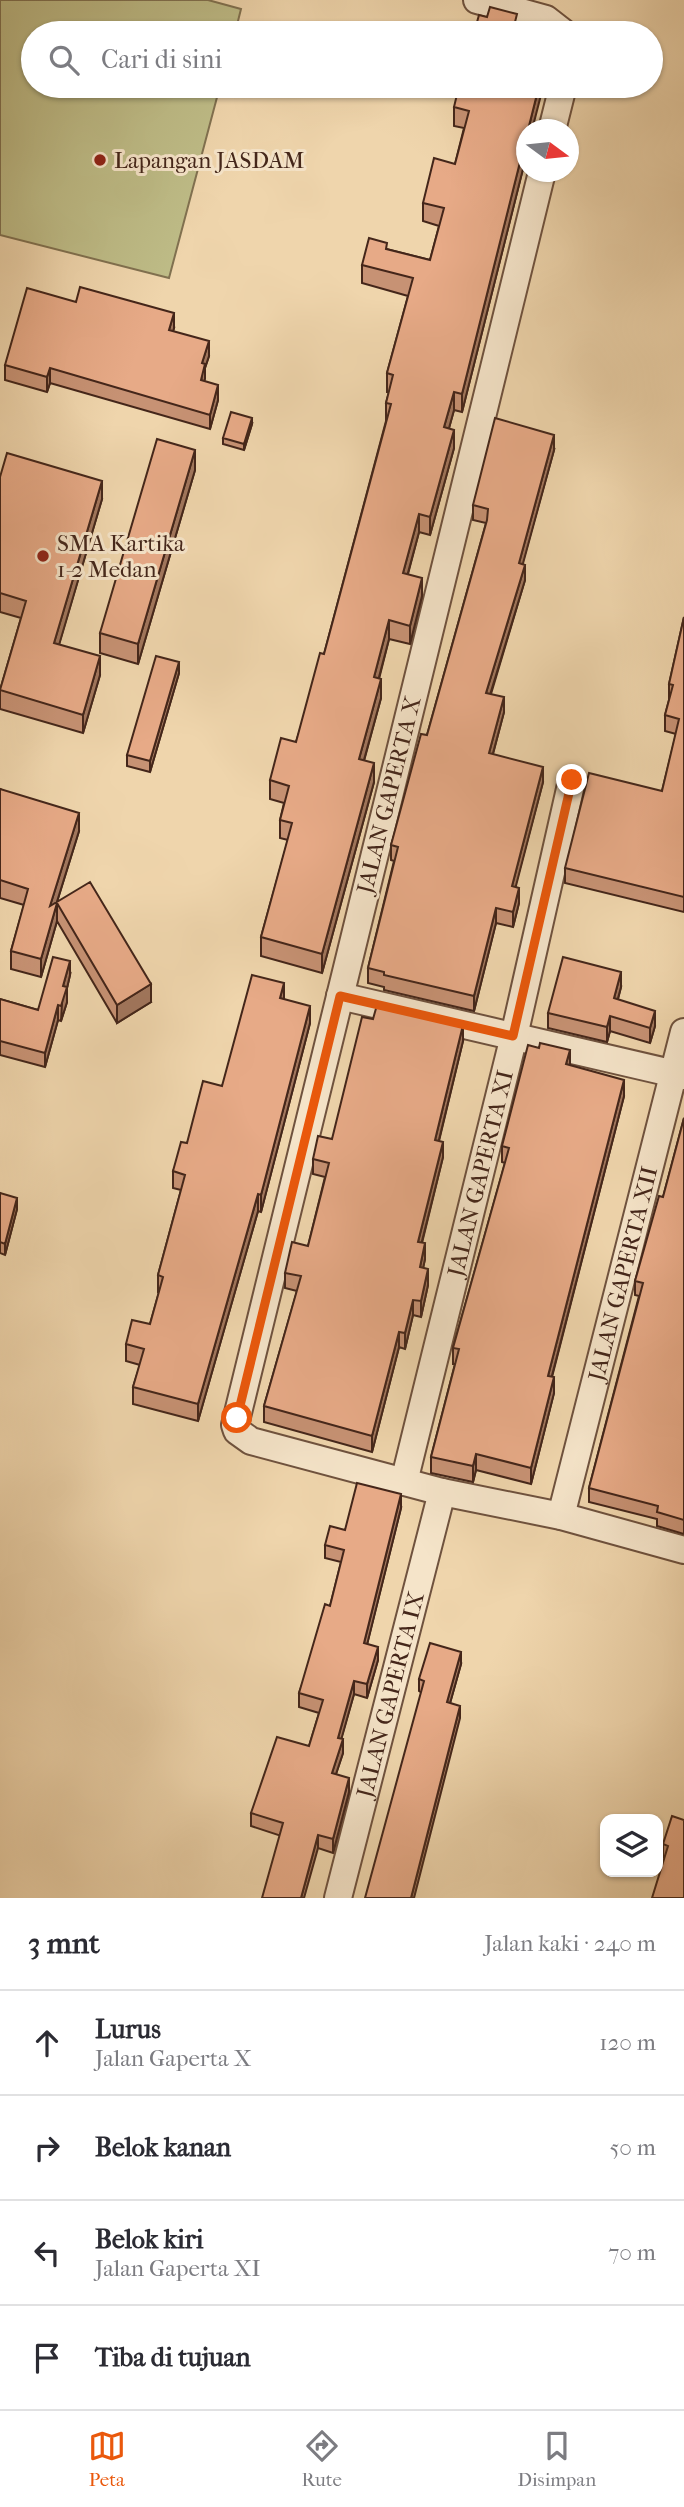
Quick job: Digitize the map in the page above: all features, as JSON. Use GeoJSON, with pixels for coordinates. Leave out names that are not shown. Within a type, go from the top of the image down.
{"type":"FeatureCollection","features":[{"type":"Feature","properties":{"kind":"street"},"geometry":{"type":"LineString","coordinates":[[477,0],[549,21]]}},
{"type":"Feature","properties":{"kind":"street"},"geometry":{"type":"LineString","coordinates":[[555,119],[560,98]]}},
{"type":"Feature","properties":{"kind":"street","name":"JALAN GAPERTA X"},"geometry":{"type":"LineString","coordinates":[[404,1482],[251,1441],[237,1431],[237,1418],[540,182]]}},
{"type":"Feature","properties":{"kind":"street","name":"JALAN GAPERTA XI"},"geometry":{"type":"LineString","coordinates":[[404,1482],[513,1036],[572,780]]}},
{"type":"Feature","properties":{"kind":"street"},"geometry":{"type":"LineString","coordinates":[[340,996],[679,1074]]}},
{"type":"Feature","properties":{"kind":"street","name":"JALAN GAPERTA XII"},"geometry":{"type":"LineString","coordinates":[[561,1516],[679,1074],[684,1031]]}},
{"type":"Feature","properties":{"kind":"street"},"geometry":{"type":"LineString","coordinates":[[404,1482],[561,1516],[684,1550]]}},
{"type":"Feature","properties":{"kind":"street","name":"JALAN GAPERTA IX"},"geometry":{"type":"LineString","coordinates":[[338,1898],[442,1492]]}},
{"type":"Feature","properties":{"kind":"shaded area","name":"Lapangan JASDAM"},"geometry":{"type":"Polygon","coordinates":[[[0,0],[208,0],[241,9],[238,21],[21,21],[21,98],[217,98],[169,278],[0,235],[0,0]]]}},
{"type":"Feature","properties":{"kind":"building"},"geometry":{"type":"Polygon","coordinates":[[[490,7],[517,14],[515,21],[477,21],[479,15],[487,17],[490,7]]]}},
{"type":"Feature","properties":{"kind":"building"},"geometry":{"type":"Polygon","coordinates":[[[456,98],[536,98],[531,119],[516,119],[516,178],[462,394],[454,392],[444,427],[454,430],[430,517],[419,514],[403,573],[422,578],[410,626],[389,620],[374,677],[381,679],[359,759],[374,763],[322,954],[261,937],[292,823],[280,820],[289,786],[270,780],[281,738],[296,742],[320,653],[324,654],[391,404],[386,403],[393,375],[387,373],[413,278],[362,265],[369,238],[387,243],[386,249],[430,260],[444,208],[423,203],[434,158],[455,164],[469,111],[454,107],[456,98]]]}},
{"type":"Feature","properties":{"kind":"building"},"geometry":{"type":"Polygon","coordinates":[[[80,287],[174,313],[169,330],[209,341],[202,363],[205,364],[201,380],[218,385],[210,415],[50,368],[47,377],[5,365],[27,288],[76,302],[80,287]]]}},
{"type":"Feature","properties":{"kind":"building"},"geometry":{"type":"Polygon","coordinates":[[[231,412],[252,418],[244,444],[223,438],[231,412]]]}},
{"type":"Feature","properties":{"kind":"building"},"geometry":{"type":"Polygon","coordinates":[[[495,418],[554,435],[519,563],[525,565],[486,693],[504,697],[489,753],[543,767],[512,886],[519,888],[513,912],[496,908],[474,996],[384,975],[384,972],[368,968],[398,847],[391,845],[421,734],[427,735],[487,520],[488,509],[473,505],[495,418]]]}},
{"type":"Feature","properties":{"kind":"building"},"geometry":{"type":"Polygon","coordinates":[[[157,439],[195,450],[138,644],[100,633],[157,439]]]}},
{"type":"Feature","properties":{"kind":"building"},"geometry":{"type":"Polygon","coordinates":[[[7,453],[102,481],[54,643],[100,656],[83,715],[0,690],[26,601],[0,593],[0,477],[7,453]]]}},
{"type":"Feature","properties":{"kind":"building"},"geometry":{"type":"Polygon","coordinates":[[[684,617],[684,897],[565,868],[589,773],[662,791],[679,719],[665,715],[673,685],[669,684],[684,617]]]}},
{"type":"Feature","properties":{"kind":"building"},"geometry":{"type":"Polygon","coordinates":[[[156,656],[179,662],[150,761],[127,755],[156,656]]]}},
{"type":"Feature","properties":{"kind":"building"},"geometry":{"type":"Polygon","coordinates":[[[0,789],[79,813],[50,906],[90,882],[151,984],[117,1005],[57,903],[41,959],[11,951],[28,889],[0,880],[0,789]]]}},
{"type":"Feature","properties":{"kind":"building"},"geometry":{"type":"Polygon","coordinates":[[[53,957],[70,961],[63,986],[67,987],[61,1006],[58,1005],[45,1053],[0,1041],[0,999],[38,1010],[53,957]]]}},
{"type":"Feature","properties":{"kind":"building"},"geometry":{"type":"Polygon","coordinates":[[[563,957],[621,972],[614,998],[655,1011],[650,1028],[610,1016],[607,1027],[548,1013],[563,957]]]}},
{"type":"Feature","properties":{"kind":"building"},"geometry":{"type":"Polygon","coordinates":[[[252,975],[284,983],[280,998],[310,1006],[261,1195],[258,1194],[198,1404],[133,1387],[144,1349],[126,1344],[132,1320],[150,1324],[163,1277],[158,1275],[185,1175],[173,1171],[181,1142],[187,1143],[203,1081],[222,1086],[252,975]]]}},
{"type":"Feature","properties":{"kind":"building"},"geometry":{"type":"Polygon","coordinates":[[[377,1005],[463,1025],[435,1140],[443,1142],[418,1242],[425,1243],[420,1267],[428,1269],[421,1301],[413,1300],[405,1333],[399,1332],[372,1436],[264,1406],[301,1276],[285,1273],[292,1242],[308,1246],[329,1163],[313,1159],[318,1136],[332,1139],[362,1017],[373,1019],[377,1005]]]}},
{"type":"Feature","properties":{"kind":"building"},"geometry":{"type":"Polygon","coordinates":[[[540,1043],[570,1050],[566,1064],[624,1080],[548,1376],[554,1377],[531,1468],[476,1454],[473,1466],[431,1457],[459,1349],[453,1348],[509,1148],[502,1146],[528,1045],[539,1048],[540,1043]]]}},
{"type":"Feature","properties":{"kind":"building"},"geometry":{"type":"Polygon","coordinates":[[[684,1118],[684,1520],[657,1512],[658,1506],[589,1488],[643,1283],[635,1281],[659,1196],[663,1197],[684,1118]]]}},
{"type":"Feature","properties":{"kind":"building"},"geometry":{"type":"Polygon","coordinates":[[[0,1193],[17,1198],[5,1244],[0,1242],[0,1193]]]}},
{"type":"Feature","properties":{"kind":"building"},"geometry":{"type":"Polygon","coordinates":[[[357,1483],[401,1494],[364,1643],[378,1647],[367,1684],[354,1681],[338,1738],[343,1739],[332,1773],[349,1778],[333,1839],[318,1835],[301,1898],[262,1898],[283,1823],[251,1813],[277,1737],[309,1746],[323,1700],[299,1693],[325,1604],[330,1606],[344,1550],[325,1545],[330,1526],[345,1530],[357,1483]]]}},
{"type":"Feature","properties":{"kind":"building"},"geometry":{"type":"Polygon","coordinates":[[[430,1643],[461,1652],[447,1702],[460,1706],[411,1898],[365,1898],[424,1681],[419,1679],[430,1643]]]}},
{"type":"Feature","properties":{"kind":"building"},"geometry":{"type":"Polygon","coordinates":[[[672,1816],[684,1820],[684,1898],[652,1898],[658,1877],[663,1877],[663,1862],[668,1846],[663,1844],[672,1816]]]}},
{"type":"Feature","properties":{"kind":"place","name":"Lapangan JASDAM"},"geometry":{"type":"Point","coordinates":[100,160]}},
{"type":"Feature","properties":{"kind":"place","name":"SMA Kartika 1-2 Medan"},"geometry":{"type":"Point","coordinates":[43,556]}},
{"type":"Feature","properties":{"kind":"route"},"geometry":{"type":"LineString","coordinates":[[237,1418],[340,996],[513,1036],[572,780]]}}]}
